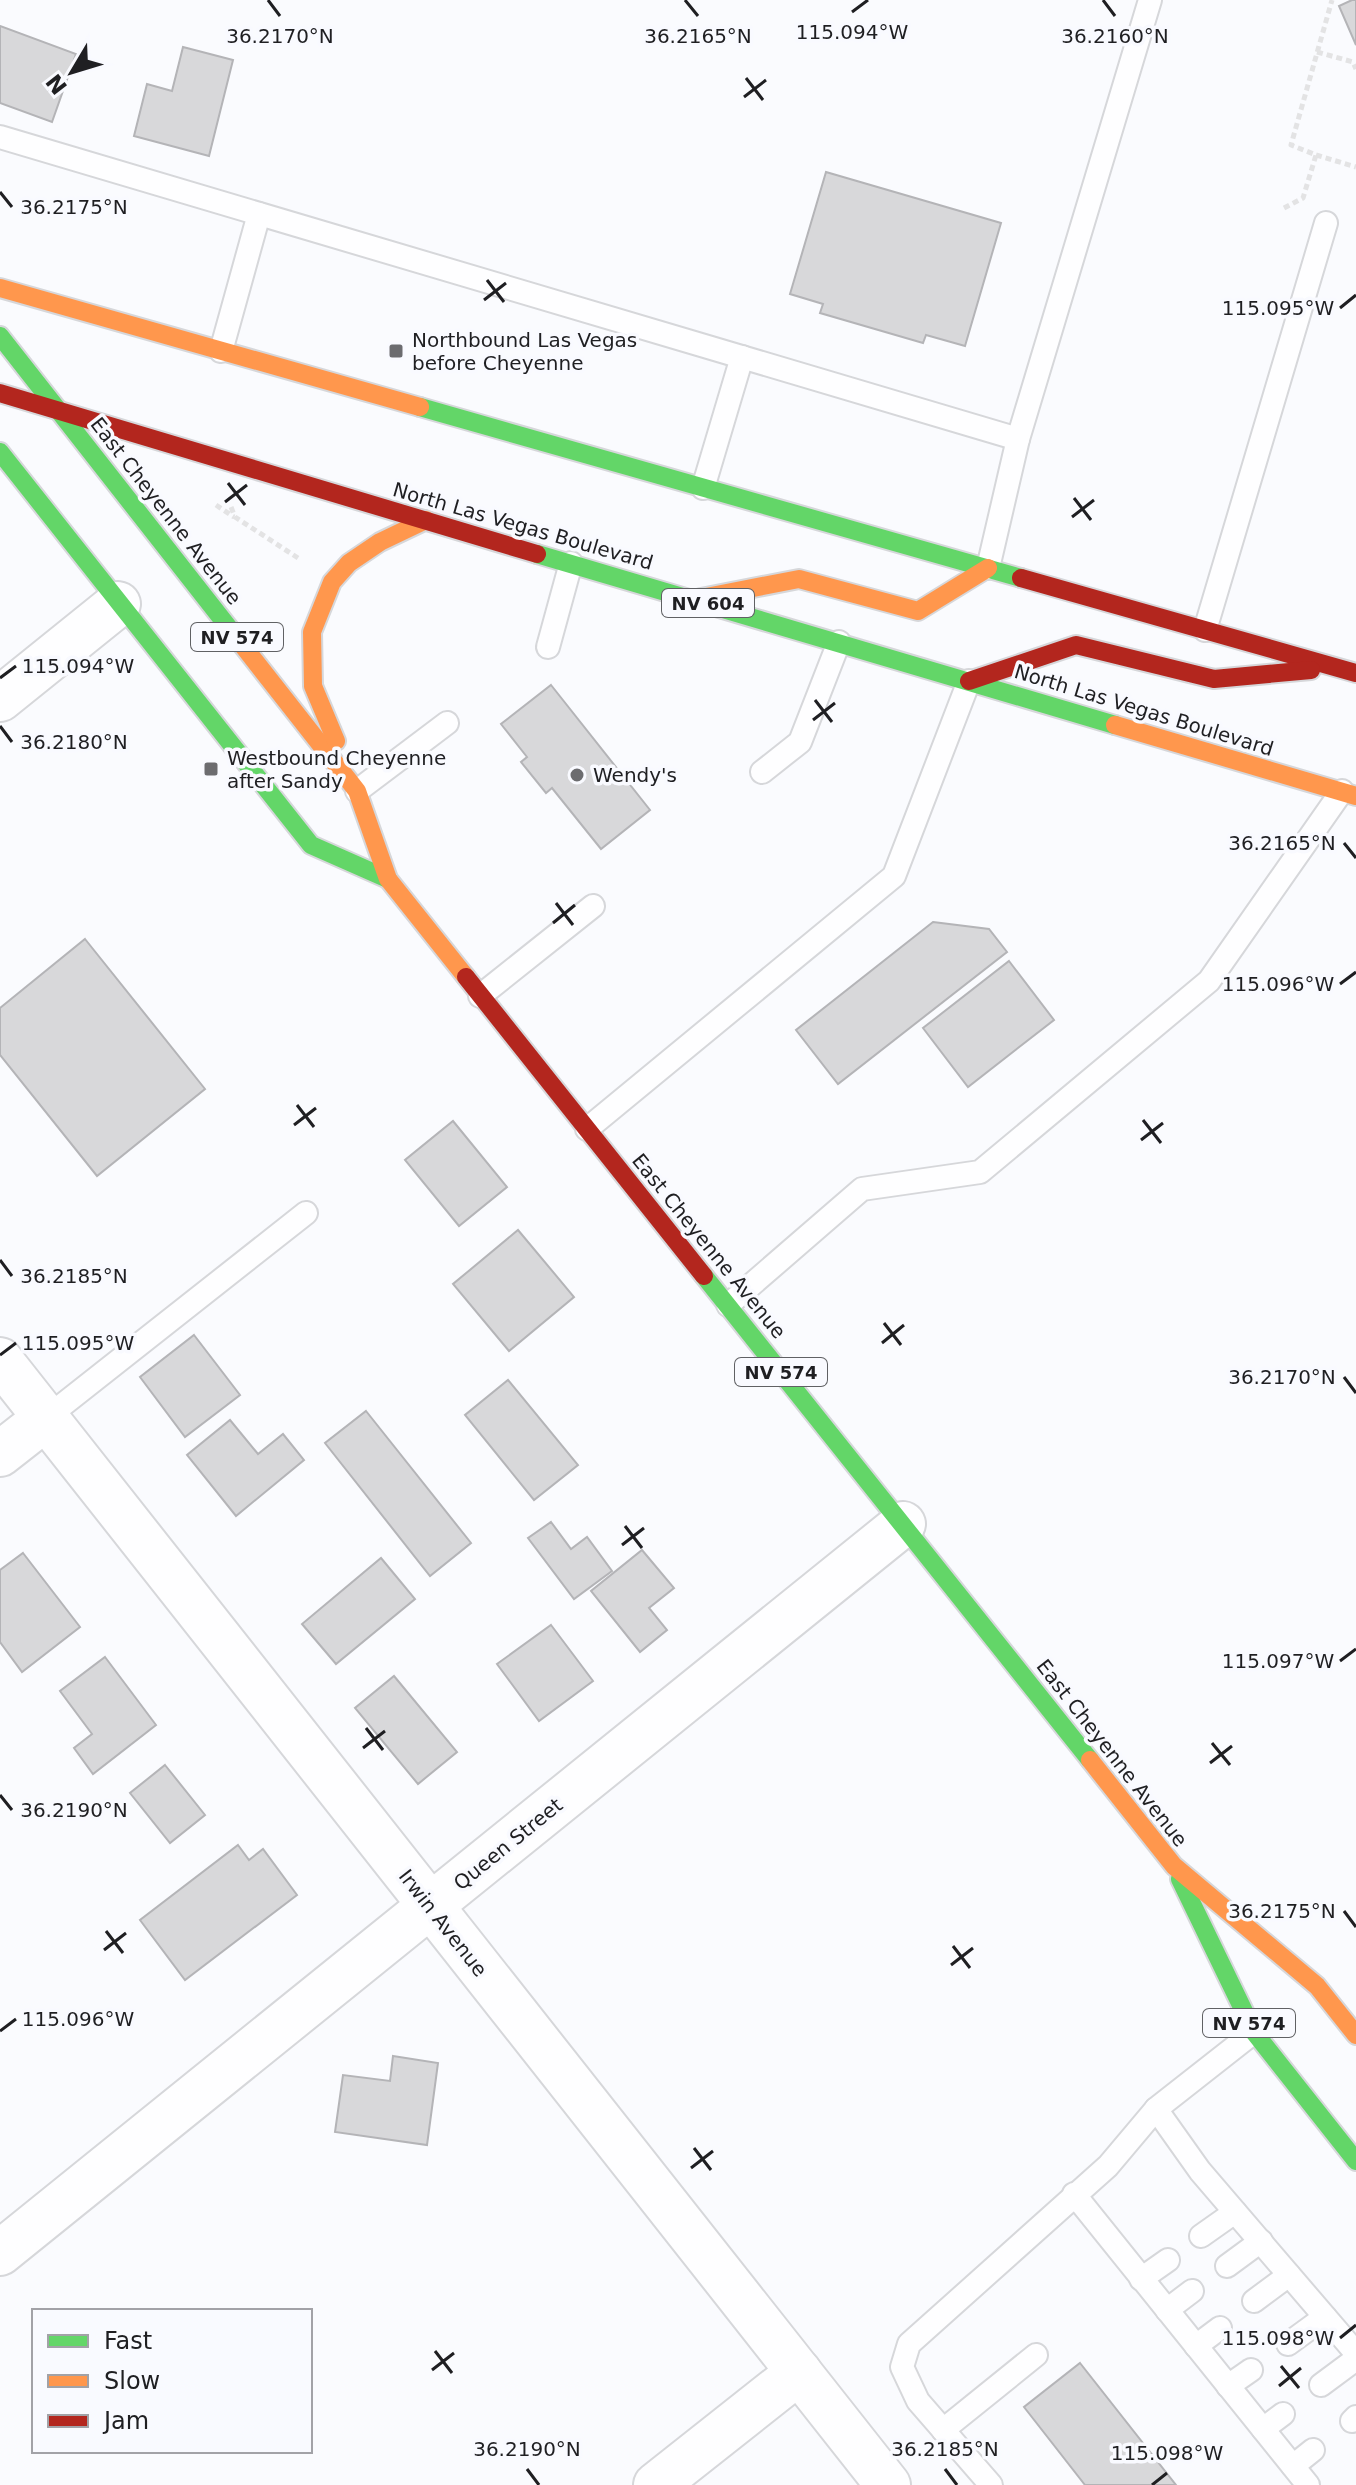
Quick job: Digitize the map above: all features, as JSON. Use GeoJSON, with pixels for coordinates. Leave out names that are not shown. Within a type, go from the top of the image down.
{"type":"FeatureCollection","features":[{"type":"Feature","properties":{"kind":"main road"},"geometry":{"type":"LineString","coordinates":[[0,288],[1356,673]]}},
{"type":"Feature","properties":{"kind":"main road","name":"East Cheyenne Avenue"},"geometry":{"type":"LineString","coordinates":[[0,336],[357,791],[388,879],[1174,1866],[1317,1986],[1356,2035]]}},
{"type":"Feature","properties":{"kind":"main road","name":"North Las Vegas Boulevard"},"geometry":{"type":"LineString","coordinates":[[0,393],[1349,794]]}},
{"type":"Feature","properties":{"kind":"main road","name":"East Cheyenne Avenue"},"geometry":{"type":"LineString","coordinates":[[0,452],[311,845],[388,879]]}},
{"type":"Feature","properties":{"kind":"main road"},"geometry":{"type":"LineString","coordinates":[[357,791],[313,686],[312,632],[332,582],[349,563],[380,542],[426,520]]}},
{"type":"Feature","properties":{"kind":"main road"},"geometry":{"type":"LineString","coordinates":[[694,599],[799,579],[918,611],[988,568]]}},
{"type":"Feature","properties":{"kind":"main road"},"geometry":{"type":"LineString","coordinates":[[969,681],[1076,645],[1214,679],[1337,667]]}},
{"type":"Feature","properties":{"kind":"main road","name":"East Cheyenne Avenue"},"geometry":{"type":"LineString","coordinates":[[1174,1866],[1254,2032],[1356,2161]]}},
{"type":"Feature","properties":{"kind":"street"},"geometry":{"type":"LineString","coordinates":[[0,699],[118,604]]}},
{"type":"Feature","properties":{"kind":"street","name":"Irwin Avenue"},"geometry":{"type":"LineString","coordinates":[[0,1360],[888,2485]]}},
{"type":"Feature","properties":{"kind":"street"},"geometry":{"type":"LineString","coordinates":[[0,1454],[46,1418]]}},
{"type":"Feature","properties":{"kind":"street","name":"Queen Street"},"geometry":{"type":"LineString","coordinates":[[0,2253],[903,1524]]}},
{"type":"Feature","properties":{"kind":"street"},"geometry":{"type":"LineString","coordinates":[[656,2485],[799,2372]]}},
{"type":"Feature","properties":{"kind":"lane"},"geometry":{"type":"LineString","coordinates":[[988,568],[1018,439],[1150,0]]}},
{"type":"Feature","properties":{"kind":"lane"},"geometry":{"type":"LineString","coordinates":[[0,137],[1018,439]]}},
{"type":"Feature","properties":{"kind":"lane"},"geometry":{"type":"LineString","coordinates":[[221,351],[259,214]]}},
{"type":"Feature","properties":{"kind":"lane"},"geometry":{"type":"LineString","coordinates":[[1205,630],[1326,223]]}},
{"type":"Feature","properties":{"kind":"lane"},"geometry":{"type":"LineString","coordinates":[[703,488],[742,357]]}},
{"type":"Feature","properties":{"kind":"lane"},"geometry":{"type":"LineString","coordinates":[[548,647],[571,563]]}},
{"type":"Feature","properties":{"kind":"lane"},"geometry":{"type":"LineString","coordinates":[[762,772],[800,742],[839,642]]}},
{"type":"Feature","properties":{"kind":"lane"},"geometry":{"type":"LineString","coordinates":[[587,1129],[894,876],[969,681]]}},
{"type":"Feature","properties":{"kind":"lane"},"geometry":{"type":"LineString","coordinates":[[357,791],[447,723]]}},
{"type":"Feature","properties":{"kind":"lane"},"geometry":{"type":"LineString","coordinates":[[728,1305],[862,1189],[980,1172],[1209,981],[1349,794]]}},
{"type":"Feature","properties":{"kind":"lane"},"geometry":{"type":"LineString","coordinates":[[480,996],[593,906]]}},
{"type":"Feature","properties":{"kind":"lane"},"geometry":{"type":"LineString","coordinates":[[46,1418],[306,1213]]}},
{"type":"Feature","properties":{"kind":"lane"},"geometry":{"type":"LineString","coordinates":[[991,2485],[918,2401],[902,2367],[909,2344],[1108,2166],[1156,2109],[1254,2032]]}},
{"type":"Feature","properties":{"kind":"lane"},"geometry":{"type":"LineString","coordinates":[[1156,2109],[1200,2171],[1356,2353]]}},
{"type":"Feature","properties":{"kind":"lane"},"geometry":{"type":"LineString","coordinates":[[1074,2194],[1308,2485]]}},
{"type":"Feature","properties":{"kind":"lane"},"geometry":{"type":"LineString","coordinates":[[1201,2236],[1235,2212]]}},
{"type":"Feature","properties":{"kind":"lane"},"geometry":{"type":"LineString","coordinates":[[1227,2266],[1261,2241]]}},
{"type":"Feature","properties":{"kind":"lane"},"geometry":{"type":"LineString","coordinates":[[1141,2279],[1168,2260]]}},
{"type":"Feature","properties":{"kind":"lane"},"geometry":{"type":"LineString","coordinates":[[1254,2301],[1289,2275]]}},
{"type":"Feature","properties":{"kind":"lane"},"geometry":{"type":"LineString","coordinates":[[1167,2310],[1192,2291]]}},
{"type":"Feature","properties":{"kind":"lane"},"geometry":{"type":"LineString","coordinates":[[1288,2344],[1325,2317]]}},
{"type":"Feature","properties":{"kind":"lane"},"geometry":{"type":"LineString","coordinates":[[1196,2346],[1220,2328]]}},
{"type":"Feature","properties":{"kind":"lane"},"geometry":{"type":"LineString","coordinates":[[943,2430],[1036,2355]]}},
{"type":"Feature","properties":{"kind":"lane"},"geometry":{"type":"LineString","coordinates":[[1321,2385],[1356,2359]]}},
{"type":"Feature","properties":{"kind":"lane"},"geometry":{"type":"LineString","coordinates":[[1228,2386],[1251,2370]]}},
{"type":"Feature","properties":{"kind":"lane"},"geometry":{"type":"LineString","coordinates":[[1263,2429],[1283,2414]]}},
{"type":"Feature","properties":{"kind":"lane"},"geometry":{"type":"LineString","coordinates":[[1293,2466],[1313,2450]]}},
{"type":"Feature","properties":{"kind":"path"},"geometry":{"type":"LineString","coordinates":[[1332,0],[1291,145],[1356,167]]}},
{"type":"Feature","properties":{"kind":"path"},"geometry":{"type":"LineString","coordinates":[[1317,52],[1353,62],[1356,69]]}},
{"type":"Feature","properties":{"kind":"path"},"geometry":{"type":"LineString","coordinates":[[1284,208],[1303,198],[1316,155]]}},
{"type":"Feature","properties":{"kind":"path"},"geometry":{"type":"LineString","coordinates":[[207,500],[305,562]]}},
{"type":"Feature","properties":{"kind":"path"},"geometry":{"type":"LineString","coordinates":[[230,504],[235,517]]}},
{"type":"Feature","properties":{"kind":"building"},"geometry":{"type":"Polygon","coordinates":[[[1356,0],[1356,45],[1339,6],[1356,0]]]}},
{"type":"Feature","properties":{"kind":"building"},"geometry":{"type":"Polygon","coordinates":[[[0,26],[76,54],[52,122],[0,103],[0,26]]]}},
{"type":"Feature","properties":{"kind":"building"},"geometry":{"type":"Polygon","coordinates":[[[183,47],[233,60],[209,156],[134,136],[147,84],[172,91],[183,47]]]}},
{"type":"Feature","properties":{"kind":"building"},"geometry":{"type":"Polygon","coordinates":[[[826,172],[1001,223],[965,346],[926,335],[923,343],[820,313],[823,304],[790,294],[826,172]]]}},
{"type":"Feature","properties":{"kind":"building","name":"Wendy's"},"geometry":{"type":"Polygon","coordinates":[[[551,685],[650,810],[601,849],[552,788],[546,793],[521,762],[527,757],[501,724],[551,685]]]}},
{"type":"Feature","properties":{"kind":"building"},"geometry":{"type":"Polygon","coordinates":[[[933,922],[989,929],[1007,952],[838,1084],[796,1030],[933,922]]]}},
{"type":"Feature","properties":{"kind":"building"},"geometry":{"type":"Polygon","coordinates":[[[85,939],[205,1089],[97,1176],[0,1055],[0,1008],[85,939]]]}},
{"type":"Feature","properties":{"kind":"building"},"geometry":{"type":"Polygon","coordinates":[[[1009,961],[1054,1020],[968,1087],[923,1028],[1009,961]]]}},
{"type":"Feature","properties":{"kind":"building"},"geometry":{"type":"Polygon","coordinates":[[[453,1121],[507,1187],[459,1226],[405,1160],[453,1121]]]}},
{"type":"Feature","properties":{"kind":"building"},"geometry":{"type":"Polygon","coordinates":[[[518,1230],[574,1297],[509,1351],[453,1284],[518,1230]]]}},
{"type":"Feature","properties":{"kind":"building"},"geometry":{"type":"Polygon","coordinates":[[[194,1335],[240,1395],[185,1437],[140,1377],[194,1335]]]}},
{"type":"Feature","properties":{"kind":"building"},"geometry":{"type":"Polygon","coordinates":[[[508,1380],[578,1465],[534,1500],[465,1415],[508,1380]]]}},
{"type":"Feature","properties":{"kind":"building"},"geometry":{"type":"Polygon","coordinates":[[[366,1411],[471,1543],[430,1576],[325,1443],[366,1411]]]}},
{"type":"Feature","properties":{"kind":"building"},"geometry":{"type":"Polygon","coordinates":[[[230,1420],[258,1454],[283,1434],[304,1460],[236,1516],[187,1455],[230,1420]]]}},
{"type":"Feature","properties":{"kind":"building"},"geometry":{"type":"Polygon","coordinates":[[[551,1522],[571,1549],[587,1537],[612,1571],[574,1599],[528,1538],[551,1522]]]}},
{"type":"Feature","properties":{"kind":"building"},"geometry":{"type":"Polygon","coordinates":[[[642,1550],[674,1588],[649,1608],[667,1630],[640,1652],[591,1591],[642,1550]]]}},
{"type":"Feature","properties":{"kind":"building"},"geometry":{"type":"Polygon","coordinates":[[[23,1553],[80,1627],[22,1672],[0,1642],[0,1570],[23,1553]]]}},
{"type":"Feature","properties":{"kind":"building"},"geometry":{"type":"Polygon","coordinates":[[[381,1558],[415,1599],[336,1664],[302,1624],[381,1558]]]}},
{"type":"Feature","properties":{"kind":"building"},"geometry":{"type":"Polygon","coordinates":[[[551,1625],[593,1681],[539,1721],[497,1664],[551,1625]]]}},
{"type":"Feature","properties":{"kind":"building"},"geometry":{"type":"Polygon","coordinates":[[[105,1657],[156,1725],[93,1774],[74,1748],[92,1734],[60,1691],[105,1657]]]}},
{"type":"Feature","properties":{"kind":"building"},"geometry":{"type":"Polygon","coordinates":[[[394,1676],[457,1752],[418,1784],[355,1708],[394,1676]]]}},
{"type":"Feature","properties":{"kind":"building"},"geometry":{"type":"Polygon","coordinates":[[[165,1765],[205,1815],[170,1843],[130,1793],[165,1765]]]}},
{"type":"Feature","properties":{"kind":"building"},"geometry":{"type":"Polygon","coordinates":[[[238,1845],[249,1860],[263,1849],[297,1895],[185,1980],[140,1920],[238,1845]]]}},
{"type":"Feature","properties":{"kind":"building"},"geometry":{"type":"Polygon","coordinates":[[[393,2056],[438,2063],[427,2145],[335,2132],[343,2075],[390,2081],[393,2056]]]}},
{"type":"Feature","properties":{"kind":"building"},"geometry":{"type":"Polygon","coordinates":[[[1080,2363],[1176,2485],[1085,2485],[1024,2407],[1080,2363]]]}},
{"type":"Feature","properties":{"kind":"traffic: fast"},"geometry":{"type":"LineString","coordinates":[[0,336],[240,642]]}},
{"type":"Feature","properties":{"kind":"traffic: fast"},"geometry":{"type":"LineString","coordinates":[[420,407],[1021,578]]}},
{"type":"Feature","properties":{"kind":"traffic: fast"},"geometry":{"type":"LineString","coordinates":[[0,452],[311,845],[388,879]]}},
{"type":"Feature","properties":{"kind":"traffic: fast"},"geometry":{"type":"LineString","coordinates":[[537,554],[1115,725]]}},
{"type":"Feature","properties":{"kind":"traffic: fast"},"geometry":{"type":"LineString","coordinates":[[704,1276],[1090,1760]]}},
{"type":"Feature","properties":{"kind":"traffic: fast"},"geometry":{"type":"LineString","coordinates":[[1180,1879],[1254,2032],[1356,2161]]}},
{"type":"Feature","properties":{"kind":"traffic: slow"},"geometry":{"type":"LineString","coordinates":[[0,288],[420,407]]}},
{"type":"Feature","properties":{"kind":"traffic: slow"},"geometry":{"type":"LineString","coordinates":[[336,741],[313,686],[312,632],[332,582],[349,563],[380,542],[426,520]]}},
{"type":"Feature","properties":{"kind":"traffic: slow"},"geometry":{"type":"LineString","coordinates":[[701,598],[799,579],[918,611],[988,568]]}},
{"type":"Feature","properties":{"kind":"traffic: slow"},"geometry":{"type":"LineString","coordinates":[[240,642],[357,791],[388,879],[466,977]]}},
{"type":"Feature","properties":{"kind":"traffic: slow"},"geometry":{"type":"LineString","coordinates":[[1115,725],[1356,796]]}},
{"type":"Feature","properties":{"kind":"traffic: slow"},"geometry":{"type":"LineString","coordinates":[[1090,1760],[1174,1866],[1317,1986],[1356,2035]]}},
{"type":"Feature","properties":{"kind":"traffic: jam"},"geometry":{"type":"LineString","coordinates":[[0,393],[537,554]]}},
{"type":"Feature","properties":{"kind":"traffic: jam"},"geometry":{"type":"LineString","coordinates":[[1021,578],[1356,673]]}},
{"type":"Feature","properties":{"kind":"traffic: jam"},"geometry":{"type":"LineString","coordinates":[[969,681],[1076,645],[1214,679],[1311,670]]}},
{"type":"Feature","properties":{"kind":"traffic: jam"},"geometry":{"type":"LineString","coordinates":[[466,977],[704,1276]]}},
{"type":"Feature","properties":{"kind":"place","name":"Northbound Las Vegas before Cheyenne"},"geometry":{"type":"Point","coordinates":[396,351]}},
{"type":"Feature","properties":{"kind":"place","name":"Westbound Cheyenne after Sandy"},"geometry":{"type":"Point","coordinates":[211,769]}},
{"type":"Feature","properties":{"kind":"place","name":"Wendy's"},"geometry":{"type":"Point","coordinates":[577,775]}}]}
